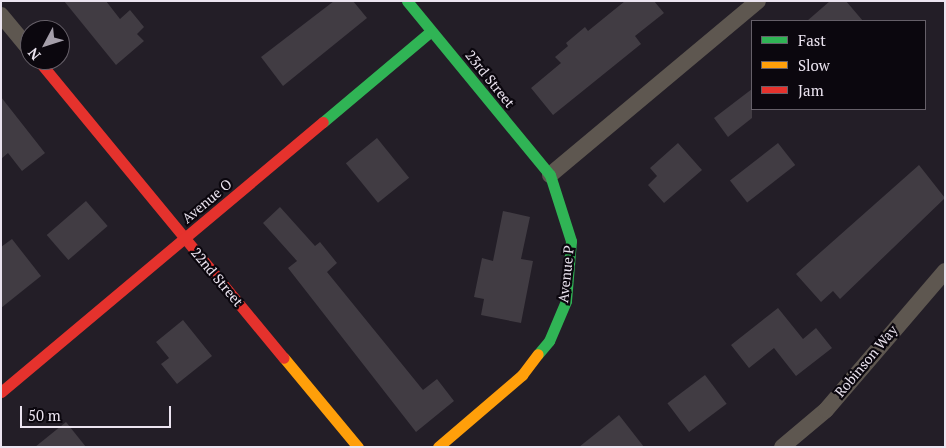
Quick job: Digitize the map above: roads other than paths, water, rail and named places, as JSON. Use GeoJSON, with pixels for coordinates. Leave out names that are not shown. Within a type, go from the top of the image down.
{"type":"FeatureCollection","features":[{"type":"Feature","properties":{"kind":"street","name":"23rd Street"},"geometry":{"type":"LineString","coordinates":[[407,1],[550,175]]}},
{"type":"Feature","properties":{"kind":"street"},"geometry":{"type":"LineString","coordinates":[[550,175],[758,1]]}},
{"type":"Feature","properties":{"kind":"street"},"geometry":{"type":"LineString","coordinates":[[1,16],[20,38]]}},
{"type":"Feature","properties":{"kind":"street","name":"Avenue O"},"geometry":{"type":"LineString","coordinates":[[1,392],[431,31]]}},
{"type":"Feature","properties":{"kind":"street","name":"22nd Street"},"geometry":{"type":"LineString","coordinates":[[46,70],[358,447]]}},
{"type":"Feature","properties":{"kind":"street","name":"Avenue P"},"geometry":{"type":"LineString","coordinates":[[438,447],[522,375],[549,341],[566,301],[571,241],[550,175]]}},
{"type":"Feature","properties":{"kind":"street","name":"Robinson Way"},"geometry":{"type":"LineString","coordinates":[[782,447],[826,410],[945,271]]}}]}
